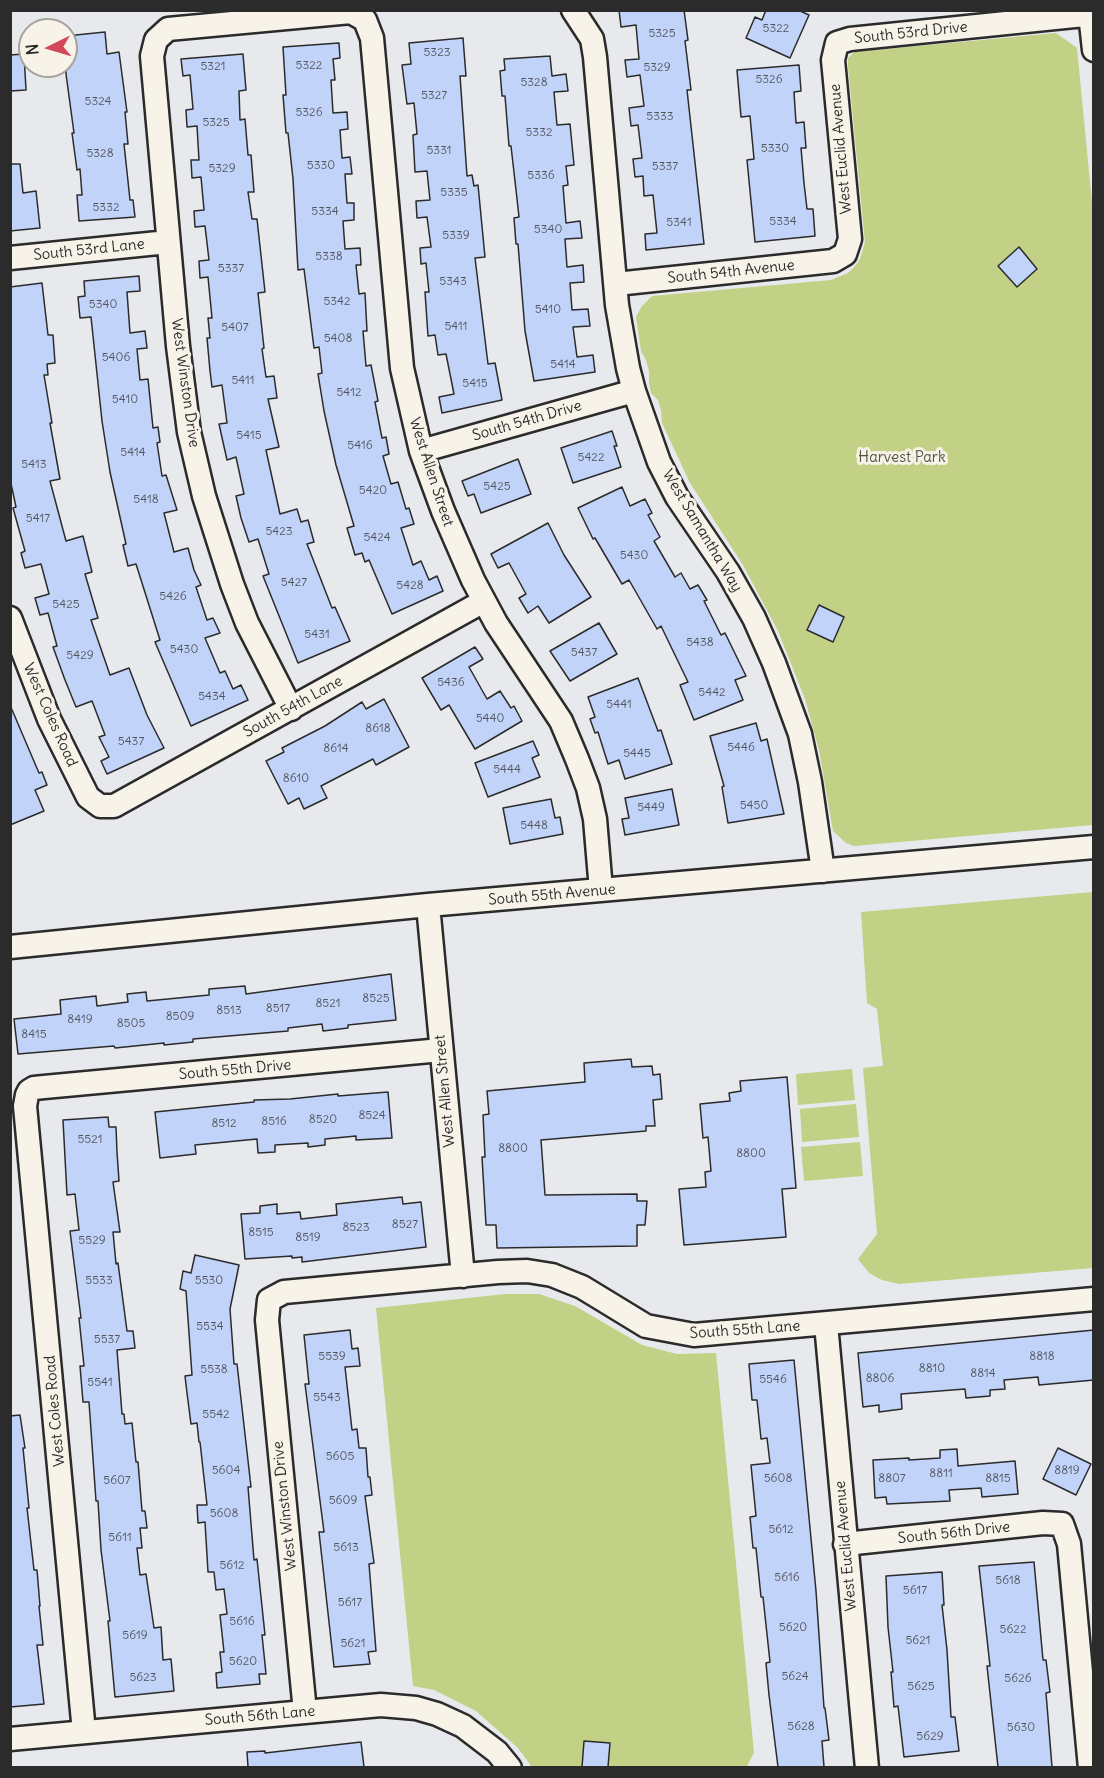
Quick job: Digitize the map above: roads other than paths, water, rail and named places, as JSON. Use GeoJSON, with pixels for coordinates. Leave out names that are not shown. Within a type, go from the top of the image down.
{"type":"FeatureCollection","features":[{"type":"Feature","properties":{"kind":"street","name":"West Samantha Way"},"geometry":{"type":"LineString","coordinates":[[573,10],[592,39],[595,57],[615,284],[622,337],[633,391],[659,462],[677,497],[728,572],[754,618],[774,663],[800,734],[812,791],[823,871]]}},
{"type":"Feature","properties":{"kind":"street","name":"West Winston Drive"},"geometry":{"type":"LineString","coordinates":[[291,709],[247,623],[216,537],[189,432],[178,346],[152,56],[156,40],[168,29],[351,12],[364,20]]}},
{"type":"Feature","properties":{"kind":"street","name":"South 53rd Drive"},"geometry":{"type":"LineString","coordinates":[[837,43],[850,39],[1092,14]]}},
{"type":"Feature","properties":{"kind":"street"},"geometry":{"type":"LineString","coordinates":[[1092,14],[1094,50]]}},
{"type":"Feature","properties":{"kind":"street","name":"West Allen Street"},"geometry":{"type":"LineString","coordinates":[[364,20],[372,38],[402,368],[421,451],[455,542],[483,601],[561,721],[577,759],[588,788],[595,819],[602,890]]}},
{"type":"Feature","properties":{"kind":"street","name":"West Euclid Avenue"},"geometry":{"type":"LineString","coordinates":[[837,43],[833,60],[849,239],[845,254]]}},
{"type":"Feature","properties":{"kind":"street","name":"South 53rd Lane"},"geometry":{"type":"LineString","coordinates":[[10,258],[168,242]]}},
{"type":"Feature","properties":{"kind":"street","name":"South 54th Avenue"},"geometry":{"type":"LineString","coordinates":[[615,284],[833,261],[845,254]]}},
{"type":"Feature","properties":{"kind":"street","name":"South 54th Drive"},"geometry":{"type":"LineString","coordinates":[[421,451],[633,391]]}},
{"type":"Feature","properties":{"kind":"street","name":"South 54th Lane"},"geometry":{"type":"LineString","coordinates":[[100,806],[114,806],[483,601]]}},
{"type":"Feature","properties":{"kind":"street","name":"West Coles Road"},"geometry":{"type":"LineString","coordinates":[[10,618],[66,756],[88,796],[100,806]]}},
{"type":"Feature","properties":{"kind":"street","name":"South 55th Avenue"},"geometry":{"type":"LineString","coordinates":[[10,947],[428,906],[1094,847]]}},
{"type":"Feature","properties":{"kind":"street","name":"West Allen Street"},"geometry":{"type":"LineString","coordinates":[[428,906],[463,1275]]}},
{"type":"Feature","properties":{"kind":"street","name":"South 55th Drive"},"geometry":{"type":"LineString","coordinates":[[29,1091],[44,1087],[441,1050]]}},
{"type":"Feature","properties":{"kind":"street","name":"West Coles Road"},"geometry":{"type":"LineString","coordinates":[[29,1091],[25,1106],[84,1732]]}},
{"type":"Feature","properties":{"kind":"street","name":"South 55th Lane"},"geometry":{"type":"LineString","coordinates":[[269,1300],[284,1292],[527,1271],[552,1275],[582,1287],[646,1326],[686,1334],[713,1335],[1094,1299]]}},
{"type":"Feature","properties":{"kind":"street","name":"West Winston Drive"},"geometry":{"type":"LineString","coordinates":[[269,1300],[267,1320],[305,1712]]}},
{"type":"Feature","properties":{"kind":"street","name":"West Euclid Avenue"},"geometry":{"type":"LineString","coordinates":[[826,1324],[867,1767]]}},
{"type":"Feature","properties":{"kind":"street","name":"South 56th Drive"},"geometry":{"type":"LineString","coordinates":[[845,1544],[1043,1523],[1062,1524],[1069,1544],[1091,1759]]}},
{"type":"Feature","properties":{"kind":"street","name":"South 56th Lane"},"geometry":{"type":"LineString","coordinates":[[10,1739],[381,1705],[416,1708],[437,1714],[463,1726],[503,1760]]}},
{"type":"Feature","properties":{"kind":"park label","name":"Harvest Park"},"geometry":{"type":"Point","coordinates":[902,458]}}]}
